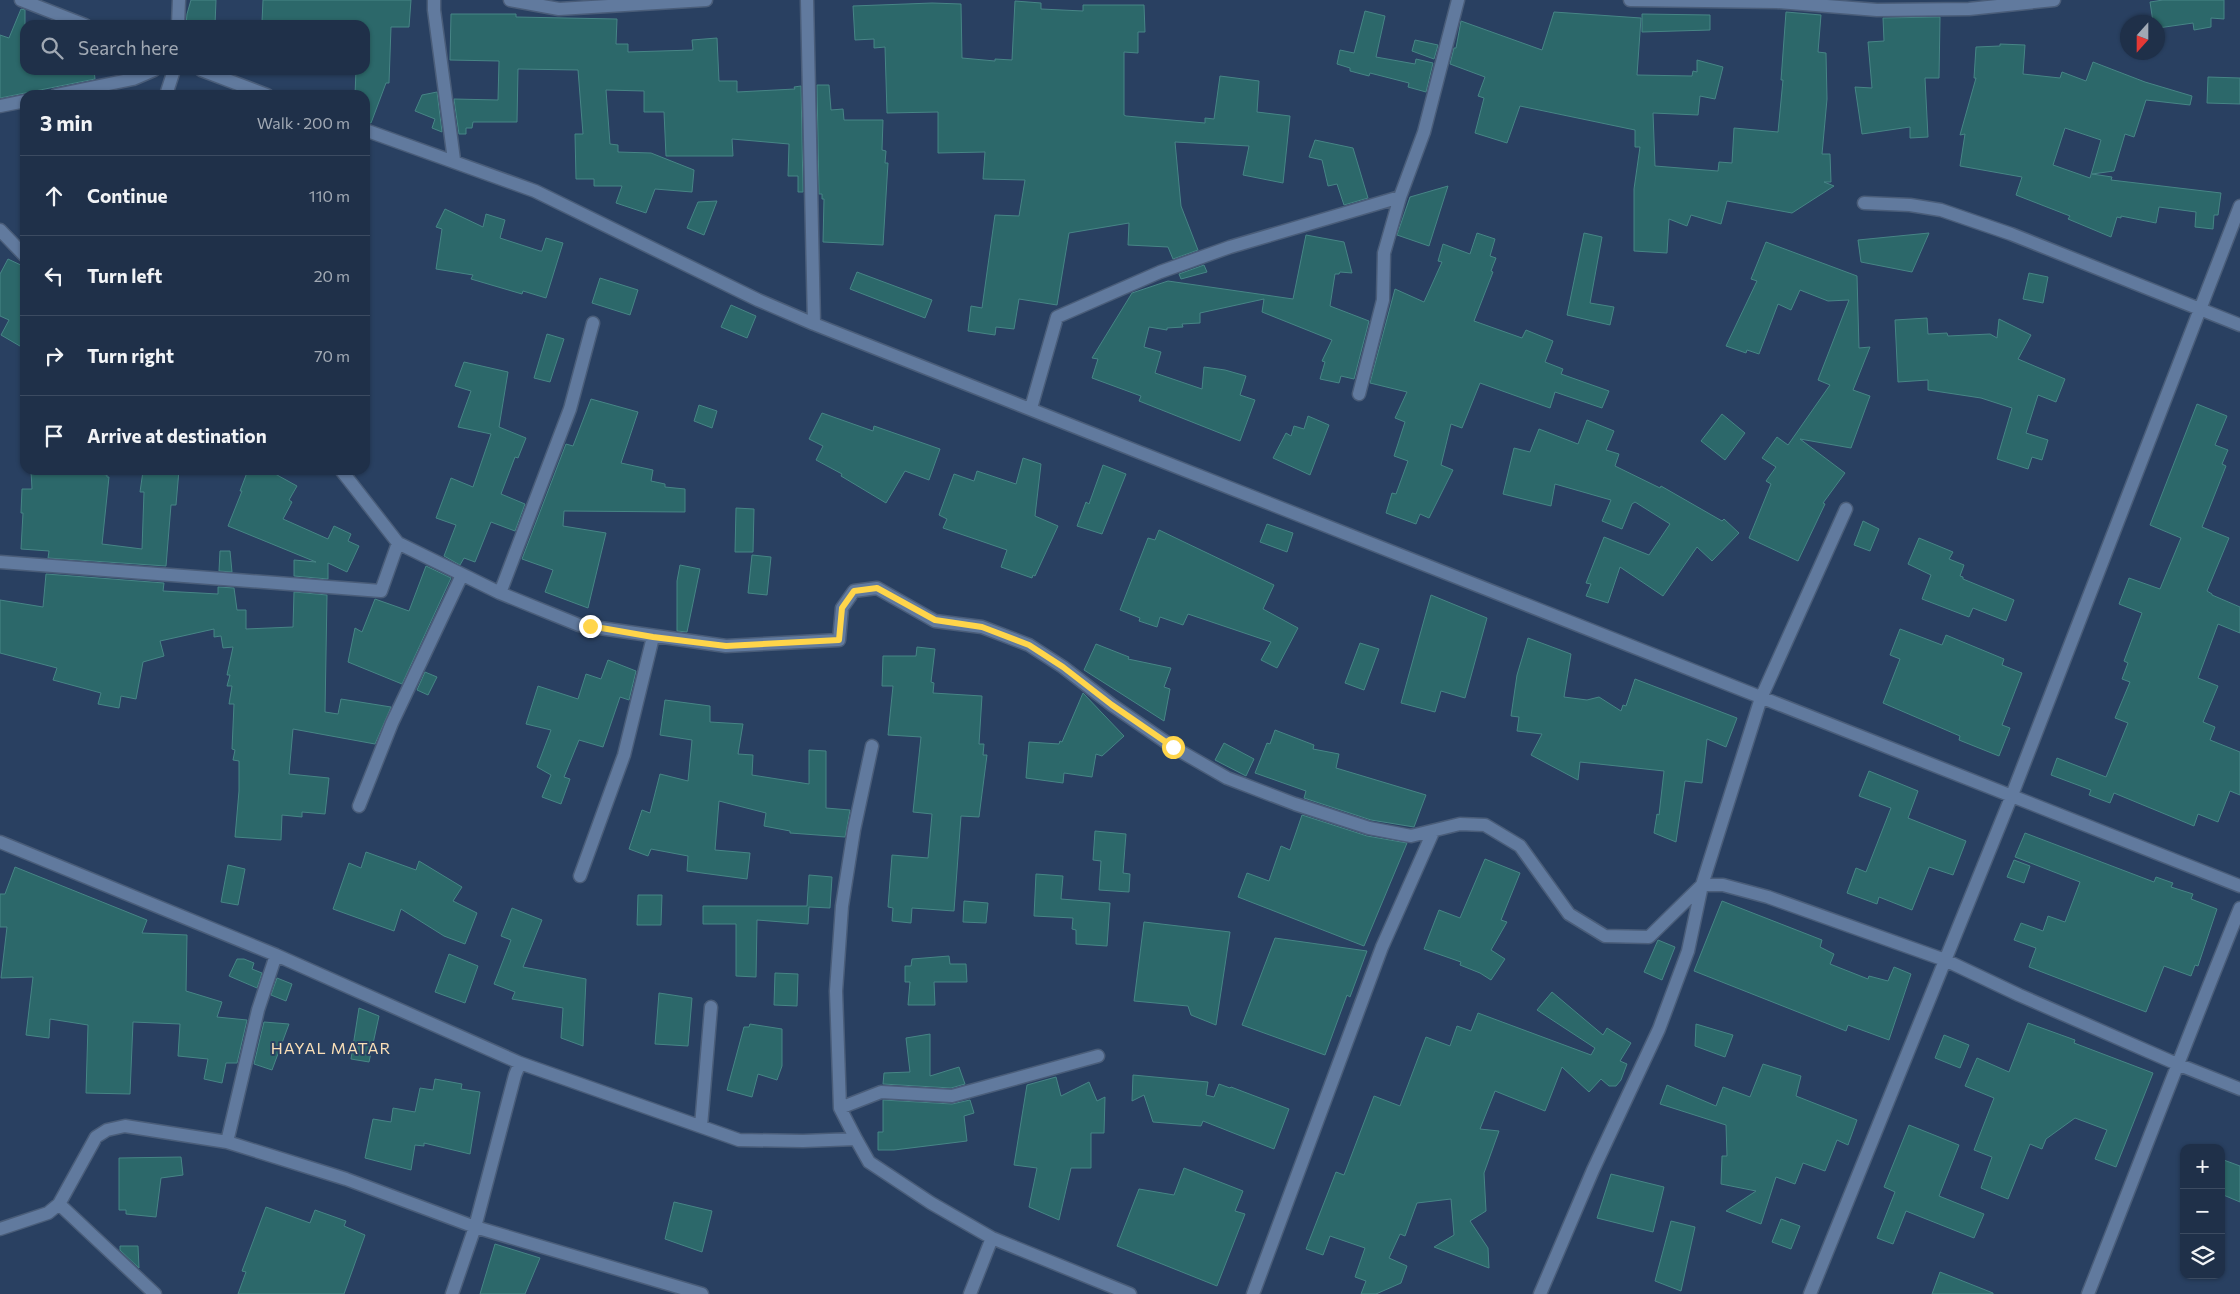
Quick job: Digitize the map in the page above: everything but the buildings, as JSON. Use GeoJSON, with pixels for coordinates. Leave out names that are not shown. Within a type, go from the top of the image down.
{"type":"FeatureCollection","features":[{"type":"Feature","properties":{"kind":"street"},"geometry":{"type":"LineString","coordinates":[[21,0],[72,20]]}},
{"type":"Feature","properties":{"kind":"street"},"geometry":{"type":"LineString","coordinates":[[178,20],[179,0]]}},
{"type":"Feature","properties":{"kind":"street"},"geometry":{"type":"LineString","coordinates":[[434,0],[454,160]]}},
{"type":"Feature","properties":{"kind":"street"},"geometry":{"type":"LineString","coordinates":[[510,0],[559,9],[706,0]]}},
{"type":"Feature","properties":{"kind":"street"},"geometry":{"type":"LineString","coordinates":[[808,0],[814,324]]}},
{"type":"Feature","properties":{"kind":"street"},"geometry":{"type":"LineString","coordinates":[[1359,394],[1383,300],[1384,253],[1400,197],[1424,132],[1458,0]]}},
{"type":"Feature","properties":{"kind":"street"},"geometry":{"type":"LineString","coordinates":[[1630,0],[1777,2],[1877,10],[1908,5],[1969,9],[2054,0]]}},
{"type":"Feature","properties":{"kind":"street"},"geometry":{"type":"LineString","coordinates":[[80,90],[133,79],[142,75]]}},
{"type":"Feature","properties":{"kind":"street"},"geometry":{"type":"LineString","coordinates":[[168,90],[172,75]]}},
{"type":"Feature","properties":{"kind":"street"},"geometry":{"type":"LineString","coordinates":[[214,75],[254,90]]}},
{"type":"Feature","properties":{"kind":"street"},"geometry":{"type":"LineString","coordinates":[[0,106],[20,102]]}},
{"type":"Feature","properties":{"kind":"street"},"geometry":{"type":"LineString","coordinates":[[370,132],[454,160],[535,191],[758,300],[814,324],[2240,886]]}},
{"type":"Feature","properties":{"kind":"street"},"geometry":{"type":"LineString","coordinates":[[1031,408],[1057,317],[1160,272],[1230,247],[1400,197]]}},
{"type":"Feature","properties":{"kind":"street"},"geometry":{"type":"LineString","coordinates":[[1864,203],[1910,205],[1941,210],[2011,234],[2240,324]]}},
{"type":"Feature","properties":{"kind":"street"},"geometry":{"type":"LineString","coordinates":[[1810,1294],[2012,795],[2198,309],[2240,206]]}},
{"type":"Feature","properties":{"kind":"street"},"geometry":{"type":"LineString","coordinates":[[0,230],[20,251]]}},
{"type":"Feature","properties":{"kind":"street"},"geometry":{"type":"LineString","coordinates":[[500,593],[570,409],[593,323]]}},
{"type":"Feature","properties":{"kind":"street"},"geometry":{"type":"LineString","coordinates":[[345,475],[398,543],[462,576],[579,625],[726,646],[839,640],[842,608],[854,591],[877,588],[935,620],[982,627],[1029,645],[1063,667],[1112,705],[1173,747],[1227,778],[1295,804],[1369,828],[1411,836],[1460,824],[1485,825],[1520,846],[1569,914],[1605,936],[1649,937],[1702,885],[1723,885],[1768,897],[1945,960],[2019,995],[2177,1064],[2240,1089]]}},
{"type":"Feature","properties":{"kind":"street"},"geometry":{"type":"LineString","coordinates":[[1540,1294],[1593,1170],[1659,1029],[1688,951],[1702,885],[1761,698],[1846,509]]}},
{"type":"Feature","properties":{"kind":"street"},"geometry":{"type":"LineString","coordinates":[[0,562],[382,591],[398,543]]}},
{"type":"Feature","properties":{"kind":"street"},"geometry":{"type":"LineString","coordinates":[[360,806],[392,723],[462,576]]}},
{"type":"Feature","properties":{"kind":"street"},"geometry":{"type":"LineString","coordinates":[[580,876],[624,754],[653,637]]}},
{"type":"Feature","properties":{"kind":"street"},"geometry":{"type":"LineString","coordinates":[[872,746],[854,830],[842,906],[836,990],[840,1108],[869,1162],[931,1203],[992,1238],[1130,1294]]}},
{"type":"Feature","properties":{"kind":"street"},"geometry":{"type":"LineString","coordinates":[[1253,1294],[1382,947],[1433,832]]}},
{"type":"Feature","properties":{"kind":"street"},"geometry":{"type":"LineString","coordinates":[[0,842],[276,955],[520,1063],[739,1140],[803,1141],[856,1139]]}},
{"type":"Feature","properties":{"kind":"street"},"geometry":{"type":"LineString","coordinates":[[2088,1294],[2240,908]]}},
{"type":"Feature","properties":{"kind":"street"},"geometry":{"type":"LineString","coordinates":[[227,1142],[258,1010],[276,955]]}},
{"type":"Feature","properties":{"kind":"street"},"geometry":{"type":"LineString","coordinates":[[701,1126],[711,1007]]}},
{"type":"Feature","properties":{"kind":"street"},"geometry":{"type":"LineString","coordinates":[[840,1108],[881,1092],[952,1096],[1098,1056]]}},
{"type":"Feature","properties":{"kind":"street"},"geometry":{"type":"LineString","coordinates":[[452,1294],[475,1226],[514,1075],[520,1063]]}},
{"type":"Feature","properties":{"kind":"street"},"geometry":{"type":"LineString","coordinates":[[0,1229],[48,1213],[59,1204],[96,1137],[107,1130],[125,1126],[227,1142],[346,1179],[475,1226],[702,1294]]}},
{"type":"Feature","properties":{"kind":"street"},"geometry":{"type":"LineString","coordinates":[[59,1204],[155,1294]]}},
{"type":"Feature","properties":{"kind":"street"},"geometry":{"type":"LineString","coordinates":[[970,1294],[992,1238]]}},
{"type":"Feature","properties":{"kind":"district","name":"HAYAL MATAR"},"geometry":{"type":"Point","coordinates":[331,1048]}},
{"type":"Feature","properties":{"kind":"route"},"geometry":{"type":"LineString","coordinates":[[590,626],[653,637],[726,646],[766,646],[839,640],[842,608],[854,591],[877,588],[935,620],[982,627],[1029,645],[1063,667],[1112,705],[1173,747]]}}]}
